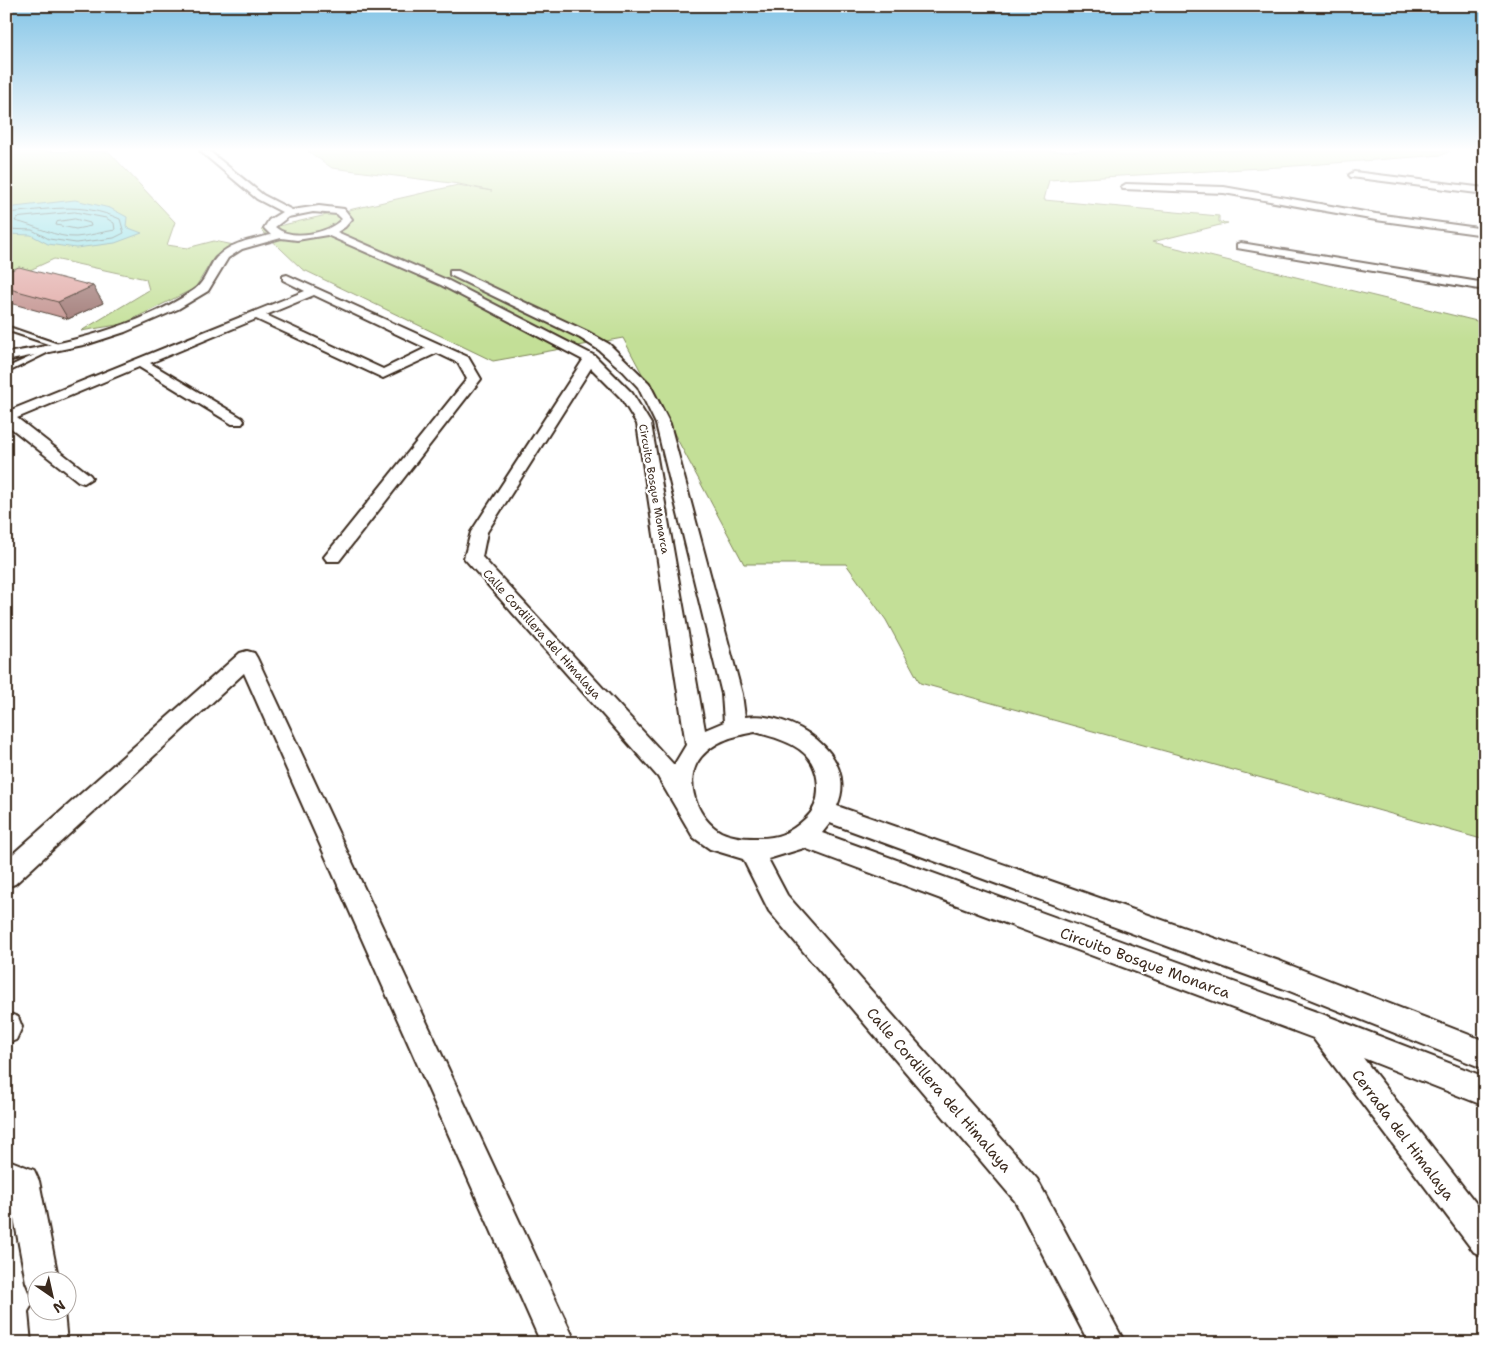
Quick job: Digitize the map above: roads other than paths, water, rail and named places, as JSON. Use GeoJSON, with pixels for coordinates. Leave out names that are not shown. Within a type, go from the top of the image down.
{"type":"FeatureCollection","features":[{"type":"Feature","properties":{"kind":"street"},"geometry":{"type":"LineString","coordinates":[[289,214],[272,223],[270,228],[272,232],[281,235],[303,236],[333,230],[347,219],[343,214]]}},
{"type":"Feature","properties":{"kind":"street"},"geometry":{"type":"LineString","coordinates":[[1359,214],[1485,232]]}},
{"type":"Feature","properties":{"kind":"street","name":"Circuito Bosque Monarca"},"geometry":{"type":"LineString","coordinates":[[333,230],[351,229],[460,276],[584,335],[604,348],[628,368],[644,386],[663,424],[681,489],[732,694],[735,727]]}},
{"type":"Feature","properties":{"kind":"street","name":"Circuito Bosque Monarca"},"geometry":{"type":"LineString","coordinates":[[333,230],[444,283],[590,360],[627,396],[644,424],[696,748]]}},
{"type":"Feature","properties":{"kind":"street"},"geometry":{"type":"LineString","coordinates":[[6,357],[84,342],[130,326],[170,308],[202,290],[213,275],[220,260],[238,247],[281,235]]}},
{"type":"Feature","properties":{"kind":"street"},"geometry":{"type":"LineString","coordinates":[[1241,246],[1485,287]]}},
{"type":"Feature","properties":{"kind":"street"},"geometry":{"type":"LineString","coordinates":[[287,278],[463,360],[474,379],[333,557]]}},
{"type":"Feature","properties":{"kind":"street"},"geometry":{"type":"LineString","coordinates":[[84,478],[6,417],[314,291]]}},
{"type":"Feature","properties":{"kind":"street"},"geometry":{"type":"LineString","coordinates":[[255,314],[383,374],[436,348]]}},
{"type":"Feature","properties":{"kind":"street","name":"Calle Cordillera del Himalaya"},"geometry":{"type":"LineString","coordinates":[[590,360],[479,532],[473,558],[666,772],[681,796]]}},
{"type":"Feature","properties":{"kind":"street"},"geometry":{"type":"LineString","coordinates":[[140,362],[237,421]]}},
{"type":"Feature","properties":{"kind":"street"},"geometry":{"type":"LineString","coordinates":[[6,876],[247,658],[559,1343]]}},
{"type":"Feature","properties":{"kind":"street"},"geometry":{"type":"LineString","coordinates":[[755,724],[775,726],[795,733],[812,744],[824,759],[831,776],[832,794],[826,812],[803,837],[779,848],[751,850],[726,845],[704,833],[689,816],[681,796],[681,779],[686,763],[696,748],[714,736],[735,727],[755,724]]}},
{"type":"Feature","properties":{"kind":"street"},"geometry":{"type":"LineString","coordinates":[[826,812],[1282,975],[1485,1055]]}},
{"type":"Feature","properties":{"kind":"street","name":"Circuito Bosque Monarca"},"geometry":{"type":"LineString","coordinates":[[803,837],[1322,1028],[1485,1092]]}},
{"type":"Feature","properties":{"kind":"street","name":"Calle Cordillera del Himalaya"},"geometry":{"type":"LineString","coordinates":[[751,850],[778,903],[1026,1190],[1108,1343]]}},
{"type":"Feature","properties":{"kind":"street","name":"Cerrada del Himalaya"},"geometry":{"type":"LineString","coordinates":[[1322,1028],[1485,1241]]}},
{"type":"Feature","properties":{"kind":"street"},"geometry":{"type":"LineString","coordinates":[[6,1174],[23,1181],[41,1272]]}},
{"type":"Feature","properties":{"kind":"street"},"geometry":{"type":"LineString","coordinates":[[48,1322],[50,1343]]}},
{"type":"Feature","properties":{"kind":"lane"},"geometry":{"type":"LineString","coordinates":[[6,328],[57,348]]}},
{"type":"Feature","properties":{"kind":"lane"},"geometry":{"type":"LineString","coordinates":[[6,371],[57,348]]}},
{"type":"Feature","properties":{"kind":"water"},"geometry":{"type":"Polygon","coordinates":[[[6,214],[121,214],[127,217],[126,227],[142,233],[115,243],[76,248],[48,244],[31,235],[6,234],[6,214]]]}}]}
